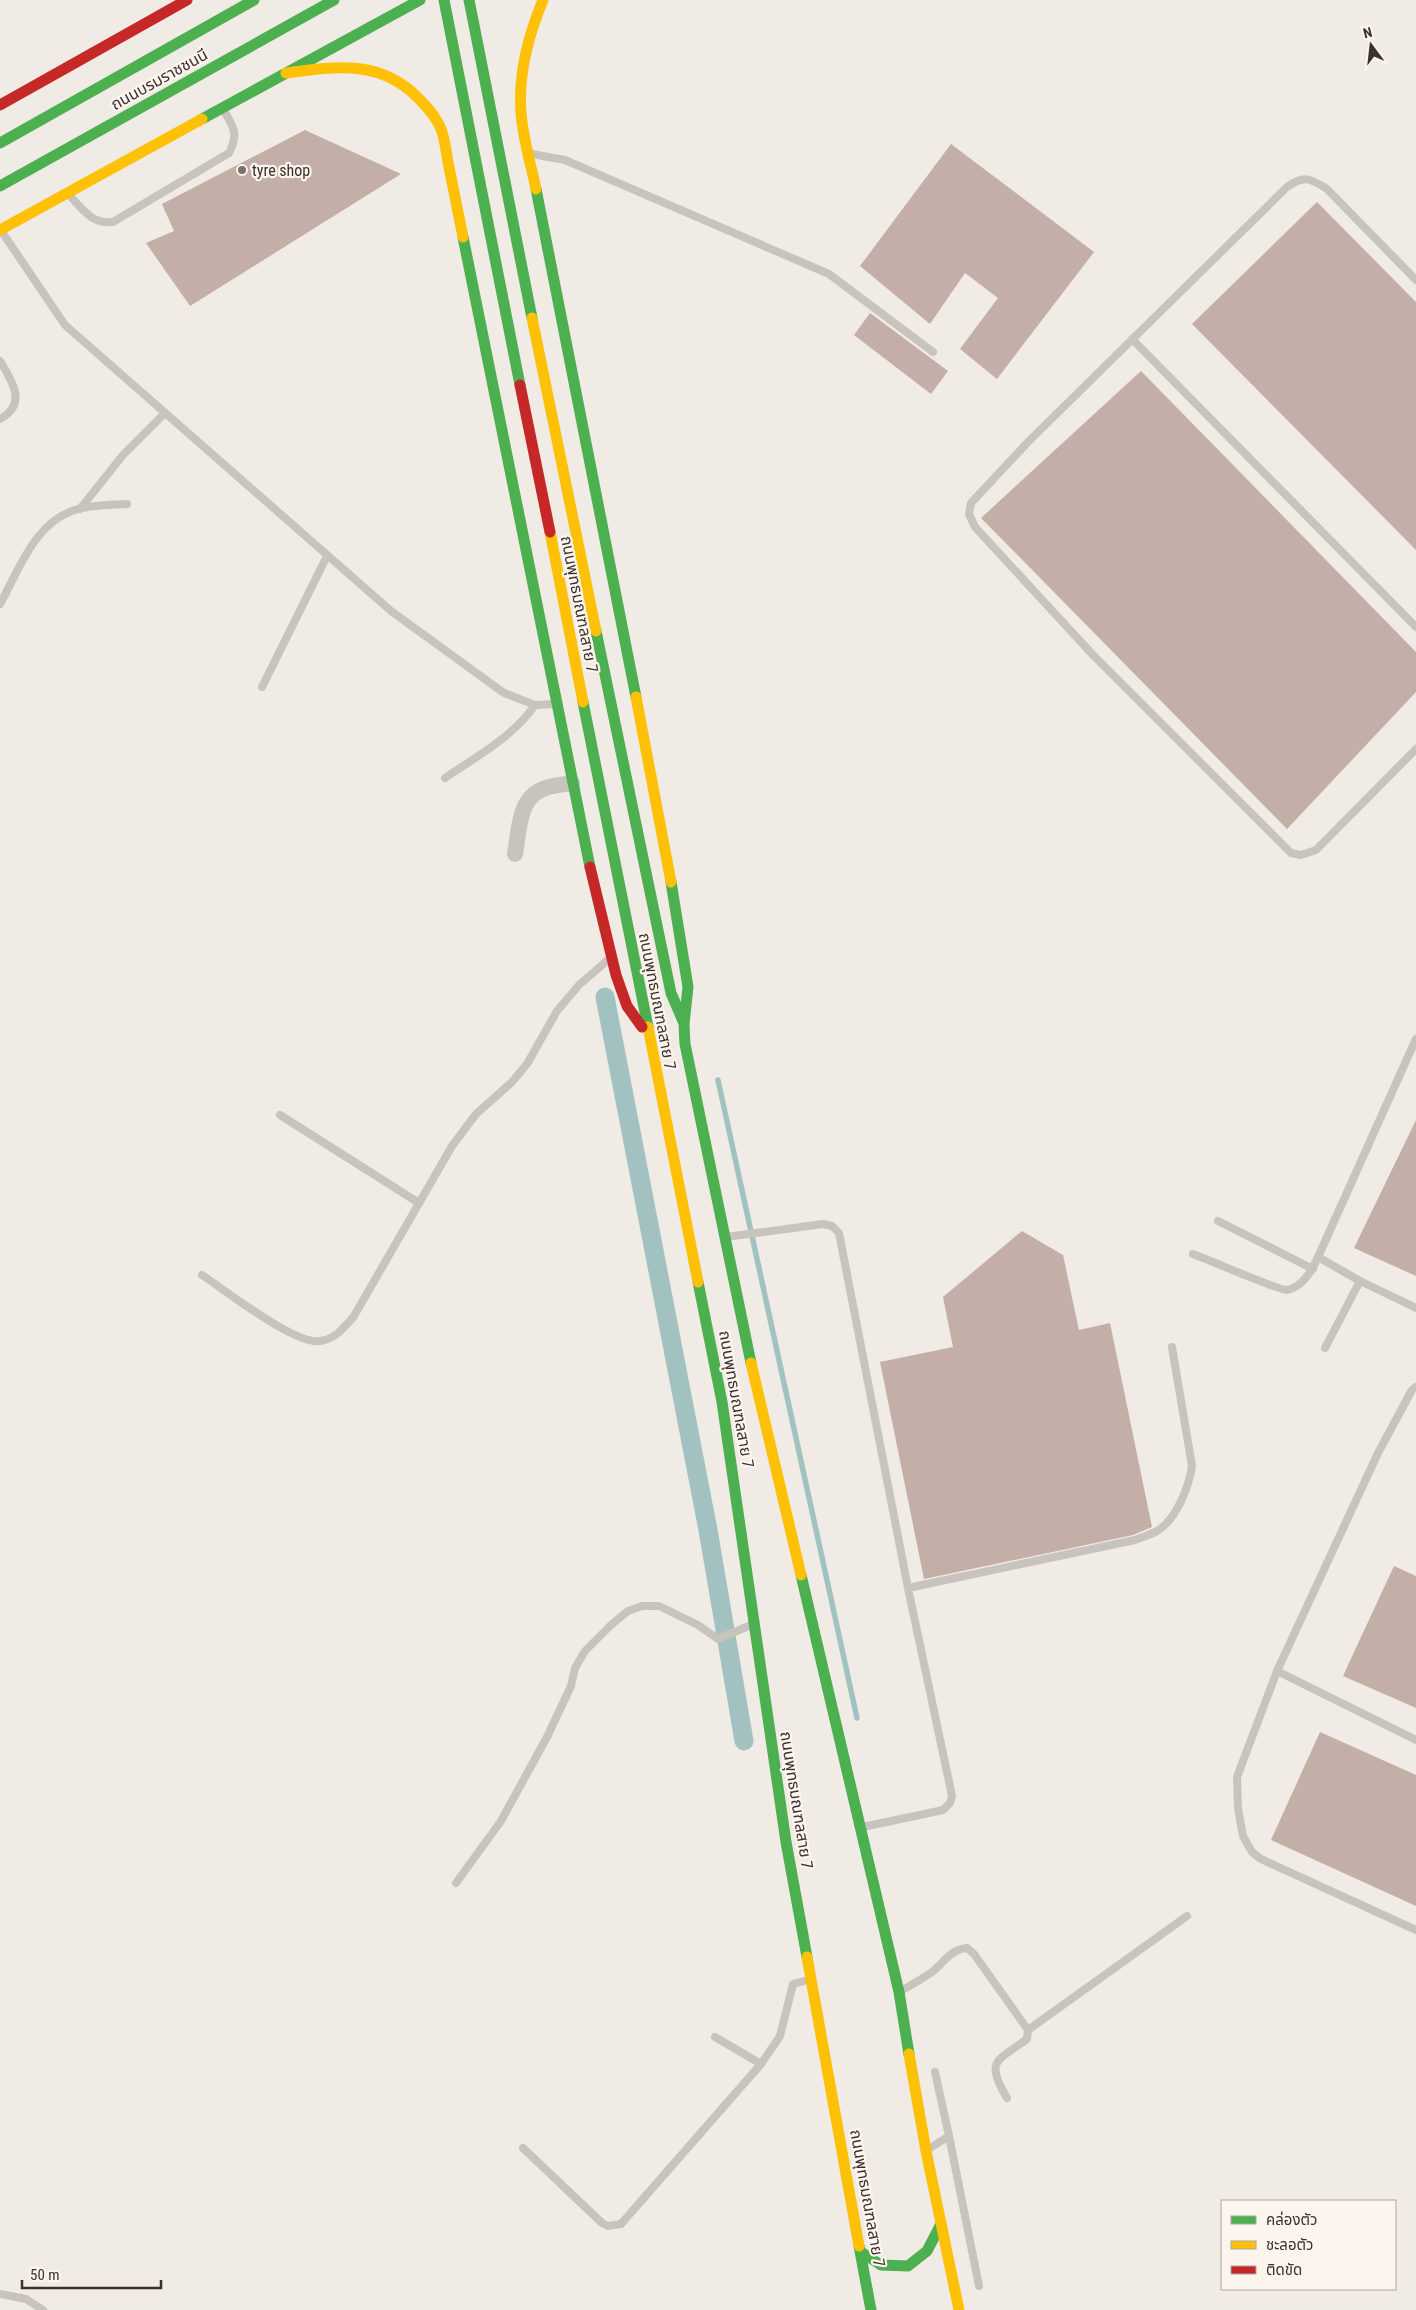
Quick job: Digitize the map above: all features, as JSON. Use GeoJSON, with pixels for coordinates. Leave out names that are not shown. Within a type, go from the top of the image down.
{"type":"FeatureCollection","features":[{"type":"Feature","properties":{"kind":"main road"},"geometry":{"type":"LineString","coordinates":[[0,105],[187,0]]}},
{"type":"Feature","properties":{"kind":"main road","name":"ถนนบรมราชชนนี"},"geometry":{"type":"LineString","coordinates":[[0,143],[254,0]]}},
{"type":"Feature","properties":{"kind":"main road","name":"ถนนบรมราชชนนี"},"geometry":{"type":"LineString","coordinates":[[0,186],[334,0]]}},
{"type":"Feature","properties":{"kind":"main road"},"geometry":{"type":"LineString","coordinates":[[0,230],[420,0]]}},
{"type":"Feature","properties":{"kind":"main road","name":"ถนนพุทธมณฑลสาย 7"},"geometry":{"type":"LineString","coordinates":[[444,0],[722,1402],[786,1842],[862,2252],[871,2310]]}},
{"type":"Feature","properties":{"kind":"main road"},"geometry":{"type":"LineString","coordinates":[[469,0],[567,493],[671,992],[684,1024]]}},
{"type":"Feature","properties":{"kind":"main road"},"geometry":{"type":"LineString","coordinates":[[542,0],[528,40],[522,75],[521,113],[668,858],[688,987],[684,1024]]}},
{"type":"Feature","properties":{"kind":"main road"},"geometry":{"type":"LineString","coordinates":[[286,73],[344,66],[371,69],[394,78],[412,89],[429,107],[441,129],[572,783],[611,957],[627,1006],[648,1036]]}},
{"type":"Feature","properties":{"kind":"main road","name":"ถนนพุทธมณฑลสาย 7"},"geometry":{"type":"LineString","coordinates":[[684,1024],[686,1044],[739,1312],[899,1992],[926,2150],[959,2310]]}},
{"type":"Feature","properties":{"kind":"main road"},"geometry":{"type":"LineString","coordinates":[[862,2252],[881,2265],[908,2266],[926,2251],[941,2224]]}},
{"type":"Feature","properties":{"kind":"street"},"geometry":{"type":"LineString","coordinates":[[515,854],[522,815],[526,804],[541,789],[572,783]]}},
{"type":"Feature","properties":{"kind":"lane"},"geometry":{"type":"LineString","coordinates":[[67,193],[91,218],[102,223],[113,222],[229,153],[235,140],[234,128],[222,108]]}},
{"type":"Feature","properties":{"kind":"lane"},"geometry":{"type":"LineString","coordinates":[[528,153],[565,160],[829,274],[933,352]]}},
{"type":"Feature","properties":{"kind":"lane"},"geometry":{"type":"LineString","coordinates":[[1416,280],[1327,189],[1312,180],[1299,179],[1287,187],[1028,442],[971,503],[969,514],[975,527],[1093,655],[1291,853],[1301,855],[1316,850],[1416,749]]}},
{"type":"Feature","properties":{"kind":"lane"},"geometry":{"type":"LineString","coordinates":[[0,230],[65,325],[390,611],[504,693],[535,705],[556,704]]}},
{"type":"Feature","properties":{"kind":"lane"},"geometry":{"type":"LineString","coordinates":[[1132,339],[1416,627]]}},
{"type":"Feature","properties":{"kind":"lane"},"geometry":{"type":"LineString","coordinates":[[0,361],[16,387],[16,402],[8,414],[0,419]]}},
{"type":"Feature","properties":{"kind":"lane"},"geometry":{"type":"LineString","coordinates":[[80,508],[123,455],[165,413]]}},
{"type":"Feature","properties":{"kind":"lane"},"geometry":{"type":"LineString","coordinates":[[0,604],[37,536],[48,524],[63,514],[80,508],[127,504]]}},
{"type":"Feature","properties":{"kind":"lane"},"geometry":{"type":"LineString","coordinates":[[262,687],[328,556]]}},
{"type":"Feature","properties":{"kind":"lane"},"geometry":{"type":"LineString","coordinates":[[445,778],[513,731],[525,720],[535,705]]}},
{"type":"Feature","properties":{"kind":"lane"},"geometry":{"type":"LineString","coordinates":[[202,1275],[298,1337],[315,1341],[329,1339],[342,1331],[354,1316],[452,1146],[476,1114],[512,1082],[526,1064],[558,1011],[579,985],[611,957]]}},
{"type":"Feature","properties":{"kind":"lane"},"geometry":{"type":"LineString","coordinates":[[1193,1254],[1243,1273],[1274,1288],[1286,1290],[1299,1285],[1313,1269],[1416,1039]]}},
{"type":"Feature","properties":{"kind":"lane"},"geometry":{"type":"LineString","coordinates":[[280,1115],[419,1203]]}},
{"type":"Feature","properties":{"kind":"lane"},"geometry":{"type":"LineString","coordinates":[[1218,1221],[1313,1269]]}},
{"type":"Feature","properties":{"kind":"lane"},"geometry":{"type":"LineString","coordinates":[[724,1238],[823,1224],[832,1226],[839,1233],[908,1588],[952,1796],[950,1803],[943,1810],[861,1827]]}},
{"type":"Feature","properties":{"kind":"lane"},"geometry":{"type":"LineString","coordinates":[[1318,1257],[1360,1281],[1416,1308]]}},
{"type":"Feature","properties":{"kind":"lane"},"geometry":{"type":"LineString","coordinates":[[1325,1348],[1360,1281]]}},
{"type":"Feature","properties":{"kind":"lane"},"geometry":{"type":"LineString","coordinates":[[908,1588],[1135,1540],[1158,1531],[1169,1521],[1190,1477],[1192,1466],[1172,1347]]}},
{"type":"Feature","properties":{"kind":"lane"},"geometry":{"type":"LineString","coordinates":[[1416,1387],[1412,1390],[1378,1453],[1277,1671],[1237,1777],[1238,1808],[1243,1836],[1252,1852],[1261,1859],[1416,1930]]}},
{"type":"Feature","properties":{"kind":"lane"},"geometry":{"type":"LineString","coordinates":[[456,1883],[501,1821],[547,1737],[571,1686],[575,1668],[585,1651],[628,1611],[642,1606],[659,1606],[698,1625],[718,1639],[755,1623]]}},
{"type":"Feature","properties":{"kind":"lane"},"geometry":{"type":"LineString","coordinates":[[1277,1671],[1416,1740]]}},
{"type":"Feature","properties":{"kind":"lane"},"geometry":{"type":"LineString","coordinates":[[1028,2030],[1187,1916]]}},
{"type":"Feature","properties":{"kind":"lane"},"geometry":{"type":"LineString","coordinates":[[899,1992],[934,1970],[947,1956],[957,1949],[967,1948],[974,1954],[1028,2030],[1027,2038],[998,2061],[995,2067],[995,2077],[1007,2098]]}},
{"type":"Feature","properties":{"kind":"lane"},"geometry":{"type":"LineString","coordinates":[[523,2148],[602,2223],[614,2226],[629,2217],[705,2125],[761,2064],[780,2036],[793,1984],[812,1978]]}},
{"type":"Feature","properties":{"kind":"lane"},"geometry":{"type":"LineString","coordinates":[[715,2037],[761,2064]]}},
{"type":"Feature","properties":{"kind":"lane"},"geometry":{"type":"LineString","coordinates":[[935,2072],[979,2286]]}},
{"type":"Feature","properties":{"kind":"lane"},"geometry":{"type":"LineString","coordinates":[[926,2150],[949,2136]]}},
{"type":"Feature","properties":{"kind":"lane"},"geometry":{"type":"LineString","coordinates":[[0,2294],[26,2299],[43,2310]]}},
{"type":"Feature","properties":{"kind":"building"},"geometry":{"type":"Polygon","coordinates":[[[305,130],[401,174],[190,306],[146,243],[174,231],[162,204],[305,130]]]}},
{"type":"Feature","properties":{"kind":"building"},"geometry":{"type":"Polygon","coordinates":[[[951,144],[1094,252],[997,379],[960,349],[998,298],[965,273],[930,324],[860,266],[951,144]]]}},
{"type":"Feature","properties":{"kind":"building"},"geometry":{"type":"Polygon","coordinates":[[[1317,202],[1416,302],[1416,550],[1192,324],[1317,202]]]}},
{"type":"Feature","properties":{"kind":"building"},"geometry":{"type":"Polygon","coordinates":[[[870,313],[948,371],[931,394],[854,335],[870,313]]]}},
{"type":"Feature","properties":{"kind":"building"},"geometry":{"type":"Polygon","coordinates":[[[1141,371],[1416,652],[1416,692],[1287,829],[981,518],[1141,371]]]}},
{"type":"Feature","properties":{"kind":"building"},"geometry":{"type":"Polygon","coordinates":[[[1416,1120],[1416,1276],[1354,1248],[1416,1120]]]}},
{"type":"Feature","properties":{"kind":"building"},"geometry":{"type":"Polygon","coordinates":[[[1022,1231],[1063,1255],[1079,1330],[1110,1323],[1152,1527],[1133,1535],[924,1579],[880,1362],[953,1347],[943,1297],[1022,1231]]]}},
{"type":"Feature","properties":{"kind":"building"},"geometry":{"type":"Polygon","coordinates":[[[1394,1566],[1416,1576],[1416,1708],[1343,1676],[1394,1566]]]}},
{"type":"Feature","properties":{"kind":"building"},"geometry":{"type":"Polygon","coordinates":[[[1320,1732],[1416,1775],[1416,1906],[1271,1840],[1320,1732]]]}},
{"type":"Feature","properties":{"kind":"waterway"},"geometry":{"type":"LineString","coordinates":[[605,997],[708,1530],[744,1741]]}},
{"type":"Feature","properties":{"kind":"waterway"},"geometry":{"type":"LineString","coordinates":[[718,1080],[857,1718]]}},
{"type":"Feature","properties":{"kind":"traffic: fast"},"geometry":{"type":"LineString","coordinates":[[0,143],[254,0]]}},
{"type":"Feature","properties":{"kind":"traffic: fast"},"geometry":{"type":"LineString","coordinates":[[0,186],[334,0]]}},
{"type":"Feature","properties":{"kind":"traffic: fast"},"geometry":{"type":"LineString","coordinates":[[202,119],[420,0]]}},
{"type":"Feature","properties":{"kind":"traffic: fast"},"geometry":{"type":"LineString","coordinates":[[444,0],[520,385]]}},
{"type":"Feature","properties":{"kind":"traffic: fast"},"geometry":{"type":"LineString","coordinates":[[469,0],[532,318]]}},
{"type":"Feature","properties":{"kind":"traffic: fast"},"geometry":{"type":"LineString","coordinates":[[536,189],[636,697]]}},
{"type":"Feature","properties":{"kind":"traffic: fast"},"geometry":{"type":"LineString","coordinates":[[463,237],[590,867]]}},
{"type":"Feature","properties":{"kind":"traffic: fast"},"geometry":{"type":"LineString","coordinates":[[596,631],[671,993],[683,1021]]}},
{"type":"Feature","properties":{"kind":"traffic: fast"},"geometry":{"type":"LineString","coordinates":[[583,702],[648,1027]]}},
{"type":"Feature","properties":{"kind":"traffic: fast"},"geometry":{"type":"LineString","coordinates":[[671,882],[688,987],[684,1024],[685,1044],[751,1363]]}},
{"type":"Feature","properties":{"kind":"traffic: fast"},"geometry":{"type":"LineString","coordinates":[[698,1282],[722,1402],[786,1842],[807,1957]]}},
{"type":"Feature","properties":{"kind":"traffic: fast"},"geometry":{"type":"LineString","coordinates":[[801,1575],[899,1992],[909,2054]]}},
{"type":"Feature","properties":{"kind":"traffic: fast"},"geometry":{"type":"LineString","coordinates":[[861,2252],[881,2265],[908,2266],[927,2251],[941,2224]]}},
{"type":"Feature","properties":{"kind":"traffic: fast"},"geometry":{"type":"LineString","coordinates":[[859,2246],[871,2310]]}},
{"type":"Feature","properties":{"kind":"traffic: slow"},"geometry":{"type":"LineString","coordinates":[[536,189],[523,132],[521,85],[533,27],[543,0]]}},
{"type":"Feature","properties":{"kind":"traffic: slow"},"geometry":{"type":"LineString","coordinates":[[286,73],[323,69],[358,69],[375,72],[391,78],[406,87],[429,110],[441,129],[463,237]]}},
{"type":"Feature","properties":{"kind":"traffic: slow"},"geometry":{"type":"LineString","coordinates":[[0,230],[202,119]]}},
{"type":"Feature","properties":{"kind":"traffic: slow"},"geometry":{"type":"LineString","coordinates":[[532,318],[596,631]]}},
{"type":"Feature","properties":{"kind":"traffic: slow"},"geometry":{"type":"LineString","coordinates":[[550,532],[583,702]]}},
{"type":"Feature","properties":{"kind":"traffic: slow"},"geometry":{"type":"LineString","coordinates":[[636,697],[671,882]]}},
{"type":"Feature","properties":{"kind":"traffic: slow"},"geometry":{"type":"LineString","coordinates":[[648,1027],[698,1282]]}},
{"type":"Feature","properties":{"kind":"traffic: slow"},"geometry":{"type":"LineString","coordinates":[[751,1363],[801,1575]]}},
{"type":"Feature","properties":{"kind":"traffic: slow"},"geometry":{"type":"LineString","coordinates":[[807,1957],[859,2246]]}},
{"type":"Feature","properties":{"kind":"traffic: slow"},"geometry":{"type":"LineString","coordinates":[[909,2054],[926,2151],[959,2310]]}},
{"type":"Feature","properties":{"kind":"traffic: jam"},"geometry":{"type":"LineString","coordinates":[[0,105],[187,0]]}},
{"type":"Feature","properties":{"kind":"traffic: jam"},"geometry":{"type":"LineString","coordinates":[[520,385],[550,532]]}},
{"type":"Feature","properties":{"kind":"traffic: jam"},"geometry":{"type":"LineString","coordinates":[[590,867],[616,975],[627,1006],[642,1027]]}},
{"type":"Feature","properties":{"kind":"place","name":"tyre shop"},"geometry":{"type":"Point","coordinates":[242,170]}}]}
